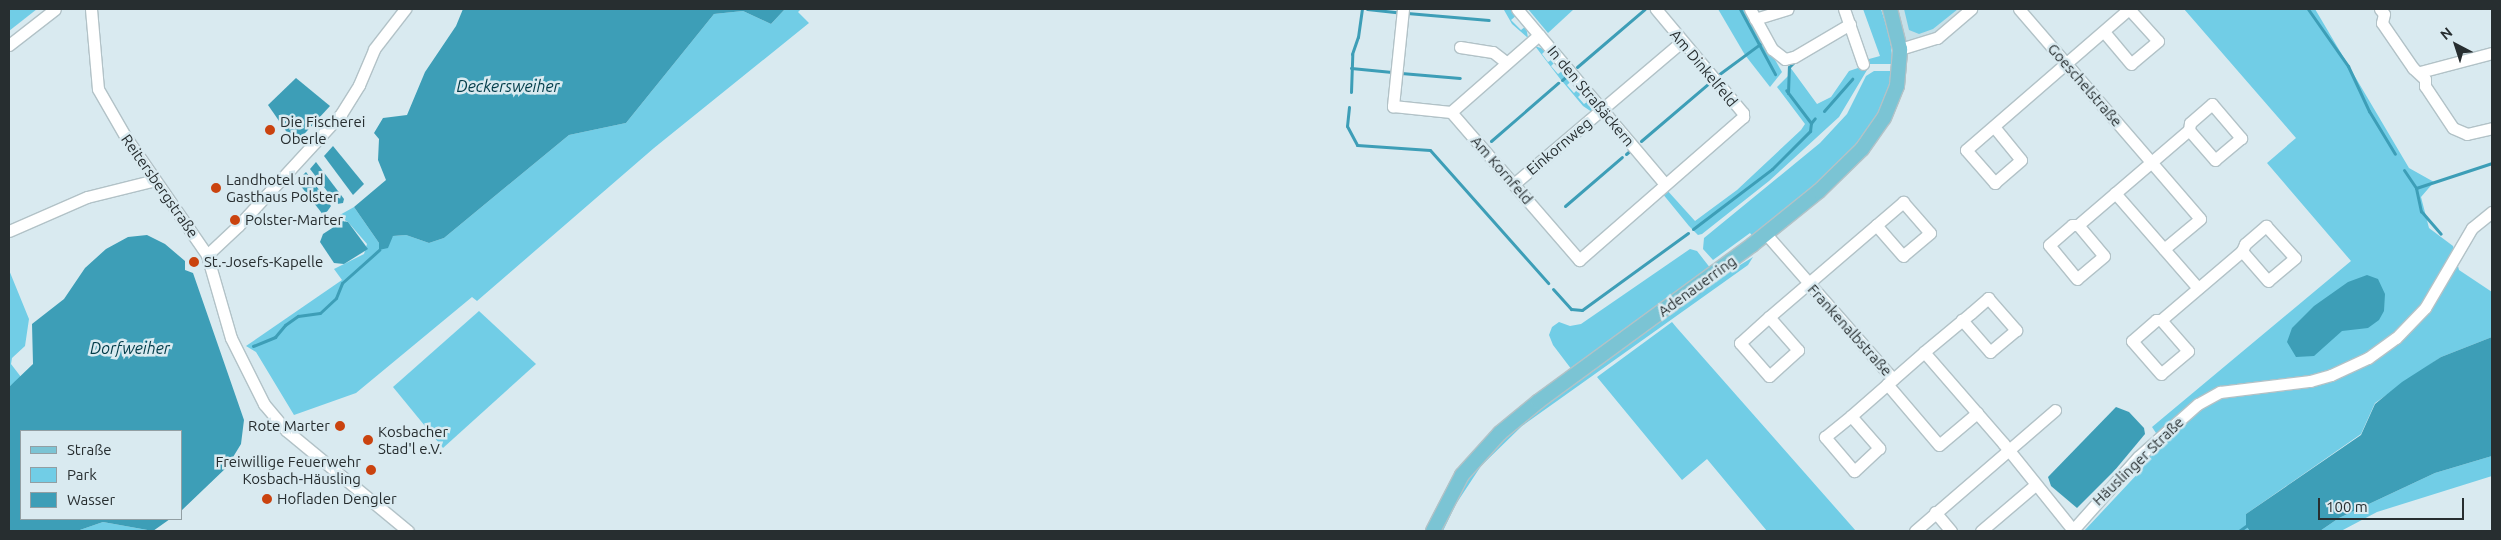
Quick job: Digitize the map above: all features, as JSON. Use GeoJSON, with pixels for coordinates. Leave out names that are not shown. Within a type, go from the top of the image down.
{"type":"FeatureCollection","features":[{"type":"Feature","properties":{"kind":"main road","name":"Adenauerring"},"geometry":{"type":"LineString","coordinates":[[1432,531],[1462,475],[1500,433],[1538,401],[1766,234],[1842,169],[1874,133],[1895,93],[1900,49],[1890,9]]}},
{"type":"Feature","properties":{"kind":"street"},"geometry":{"type":"LineString","coordinates":[[9,45],[55,9]]}},
{"type":"Feature","properties":{"kind":"street","name":"Reitersbergstraße"},"geometry":{"type":"LineString","coordinates":[[91,9],[98,89],[155,180],[207,254],[232,338],[272,416],[408,531]]}},
{"type":"Feature","properties":{"kind":"street"},"geometry":{"type":"LineString","coordinates":[[207,254],[238,226],[341,114],[359,85],[374,49],[404,9]]}},
{"type":"Feature","properties":{"kind":"street"},"geometry":{"type":"LineString","coordinates":[[1403,9],[1393,106],[1451,112],[1539,35]]}},
{"type":"Feature","properties":{"kind":"street","name":"In den Straßäckern"},"geometry":{"type":"LineString","coordinates":[[1517,9],[1665,184]]}},
{"type":"Feature","properties":{"kind":"street","name":"Am Dinkelfeld"},"geometry":{"type":"LineString","coordinates":[[1656,9],[1681,42],[1743,114],[1743,117],[1665,184]]}},
{"type":"Feature","properties":{"kind":"street"},"geometry":{"type":"LineString","coordinates":[[1787,9],[1753,14],[1776,54],[1789,59],[1850,24]]}},
{"type":"Feature","properties":{"kind":"street"},"geometry":{"type":"LineString","coordinates":[[1844,9],[1863,64]]}},
{"type":"Feature","properties":{"kind":"street"},"geometry":{"type":"LineString","coordinates":[[1900,49],[1937,38],[1971,9]]}},
{"type":"Feature","properties":{"kind":"street","name":"Goeschelstraße"},"geometry":{"type":"LineString","coordinates":[[2019,9],[2200,219],[2164,249]]}},
{"type":"Feature","properties":{"kind":"street"},"geometry":{"type":"LineString","coordinates":[[1995,128],[2021,160],[1995,183],[1966,150],[1995,128],[2129,9],[2158,41],[2131,64],[2104,33]]}},
{"type":"Feature","properties":{"kind":"street"},"geometry":{"type":"LineString","coordinates":[[2380,9],[2384,14],[2382,23],[2413,68],[2420,72],[2425,86],[2453,128],[2466,134],[2492,128]]}},
{"type":"Feature","properties":{"kind":"street","name":"Einkornweg"},"geometry":{"type":"LineString","coordinates":[[1515,183],[1681,42]]}},
{"type":"Feature","properties":{"kind":"street"},"geometry":{"type":"LineString","coordinates":[[1460,47],[1494,52],[1506,62]]}},
{"type":"Feature","properties":{"kind":"street"},"geometry":{"type":"LineString","coordinates":[[2420,72],[2492,53]]}},
{"type":"Feature","properties":{"kind":"street"},"geometry":{"type":"LineString","coordinates":[[2078,225],[2104,256],[2077,279],[2049,245],[2072,225],[2078,225],[2188,130],[2190,124],[2212,104],[2241,138],[2215,160],[2188,130]]}},
{"type":"Feature","properties":{"kind":"street","name":"Am Kornfeld"},"geometry":{"type":"LineString","coordinates":[[1451,112],[1515,183],[1579,260],[1665,184]]}},
{"type":"Feature","properties":{"kind":"street"},"geometry":{"type":"LineString","coordinates":[[9,231],[87,197],[155,180]]}},
{"type":"Feature","properties":{"kind":"street"},"geometry":{"type":"LineString","coordinates":[[2115,193],[2198,288]]}},
{"type":"Feature","properties":{"kind":"street"},"geometry":{"type":"LineString","coordinates":[[1769,317],[1798,350],[1768,376],[1740,343],[1769,317],[1808,284],[1876,225],[1903,202],[1930,233],[1903,256],[1876,225]]}},
{"type":"Feature","properties":{"kind":"street","name":"Häuslinger Straße"},"geometry":{"type":"LineString","coordinates":[[2073,531],[2138,457],[2198,404],[2220,392],[2310,381],[2331,375],[2368,358],[2396,338],[2425,308],[2472,228],[2492,212]]}},
{"type":"Feature","properties":{"kind":"street"},"geometry":{"type":"LineString","coordinates":[[2161,320],[2188,351],[2161,374],[2132,341],[2156,320],[2161,320],[2242,251],[2245,244],[2266,226],[2295,258],[2268,281],[2242,251]]}},
{"type":"Feature","properties":{"kind":"street","name":"Frankenalbstraße"},"geometry":{"type":"LineString","coordinates":[[1766,234],[1890,382],[1939,445],[1977,412]]}},
{"type":"Feature","properties":{"kind":"street","name":"Frankenalbstraße"},"geometry":{"type":"LineString","coordinates":[[1890,382],[1924,352],[1988,298],[2016,330],[1990,352],[1962,320]]}},
{"type":"Feature","properties":{"kind":"street"},"geometry":{"type":"LineString","coordinates":[[1924,352],[1977,412],[2073,531]]}},
{"type":"Feature","properties":{"kind":"street"},"geometry":{"type":"LineString","coordinates":[[1851,416],[1879,448],[1854,471],[1825,438],[1890,382]]}},
{"type":"Feature","properties":{"kind":"street"},"geometry":{"type":"LineString","coordinates":[[1914,531],[2055,410]]}},
{"type":"Feature","properties":{"kind":"street"},"geometry":{"type":"LineString","coordinates":[[1981,531],[2035,485]]}},
{"type":"Feature","properties":{"kind":"street"},"geometry":{"type":"LineString","coordinates":[[1935,512],[1951,531]]}},
{"type":"Feature","properties":{"kind":"shaded area"},"geometry":{"type":"Polygon","coordinates":[[[1888,9],[1971,9],[1931,38],[1896,44],[1888,9]]]}},
{"type":"Feature","properties":{"kind":"green space"},"geometry":{"type":"Polygon","coordinates":[[[9,9],[37,9],[9,31],[9,9]]]}},
{"type":"Feature","properties":{"kind":"green space"},"geometry":{"type":"Polygon","coordinates":[[[785,9],[801,9],[798,12],[809,23],[654,148],[477,301],[472,297],[356,393],[294,415],[256,352],[246,346],[342,280],[334,269],[364,254],[367,244],[348,222],[338,216],[354,207],[379,243],[379,249],[393,236],[406,235],[429,243],[444,238],[569,135],[626,123],[714,14],[743,11],[771,24],[785,9]]]}},
{"type":"Feature","properties":{"kind":"green space"},"geometry":{"type":"Polygon","coordinates":[[[1513,9],[1517,15],[1511,20],[1521,30],[1526,26],[1528,38],[1512,24],[1504,10],[1513,9]]]}},
{"type":"Feature","properties":{"kind":"green space"},"geometry":{"type":"Polygon","coordinates":[[[1528,9],[1574,9],[1548,33],[1528,9]]]}},
{"type":"Feature","properties":{"kind":"green space"},"geometry":{"type":"Polygon","coordinates":[[[1718,9],[1746,9],[1782,72],[1770,87],[1745,55],[1718,9]]]}},
{"type":"Feature","properties":{"kind":"green space"},"geometry":{"type":"Polygon","coordinates":[[[1863,9],[1881,9],[1890,38],[1893,64],[1869,64],[1869,59],[1880,56],[1863,9]]]}},
{"type":"Feature","properties":{"kind":"green space"},"geometry":{"type":"Polygon","coordinates":[[[1904,9],[1958,9],[1933,29],[1919,34],[1909,30],[1904,9]]]}},
{"type":"Feature","properties":{"kind":"green space"},"geometry":{"type":"Polygon","coordinates":[[[2184,9],[2315,9],[2409,168],[2434,182],[2421,197],[2429,228],[2453,246],[2459,270],[2492,292],[2492,337],[2441,357],[2375,403],[2361,434],[2246,514],[2246,526],[2250,531],[2084,531],[2143,468],[2156,433],[2152,427],[2351,261],[2267,163],[2296,138],[2184,9]]]}},
{"type":"Feature","properties":{"kind":"green space"},"geometry":{"type":"Polygon","coordinates":[[[1535,46],[1546,50],[1542,54],[1548,62],[1554,58],[1556,61],[1551,66],[1558,74],[1565,69],[1569,73],[1561,80],[1535,46]]]}},
{"type":"Feature","properties":{"kind":"green space"},"geometry":{"type":"Polygon","coordinates":[[[1864,66],[1867,70],[1839,117],[1769,181],[1702,234],[1698,235],[1689,226],[1662,193],[1666,189],[1695,221],[1737,190],[1801,130],[1805,124],[1777,87],[1789,75],[1790,67],[1817,104],[1831,97],[1849,71],[1864,66]]]}},
{"type":"Feature","properties":{"kind":"green space"},"geometry":{"type":"Polygon","coordinates":[[[1874,71],[1892,71],[1886,100],[1868,133],[1833,171],[1754,238],[1750,233],[1713,260],[1703,249],[1704,238],[1820,143],[1847,114],[1866,76],[1874,71]]]}},
{"type":"Feature","properties":{"kind":"green space"},"geometry":{"type":"Polygon","coordinates":[[[1570,74],[1574,79],[1567,85],[1574,93],[1579,88],[1583,92],[1578,97],[1584,104],[1590,100],[1592,112],[1583,106],[1562,81],[1570,74]]]}},
{"type":"Feature","properties":{"kind":"green space"},"geometry":{"type":"Polygon","coordinates":[[[1690,249],[1697,251],[1711,269],[1572,370],[1553,345],[1549,335],[1552,327],[1559,322],[1570,326],[1581,324],[1690,249]]]}},
{"type":"Feature","properties":{"kind":"green space"},"geometry":{"type":"Polygon","coordinates":[[[1753,257],[1748,265],[1522,426],[1481,466],[1456,504],[1443,531],[1438,531],[1462,485],[1479,463],[1519,424],[1700,290],[1753,257]]]}},
{"type":"Feature","properties":{"kind":"green space"},"geometry":{"type":"Polygon","coordinates":[[[9,270],[29,319],[25,346],[12,358],[11,364],[21,377],[9,387],[9,270]]]}},
{"type":"Feature","properties":{"kind":"green space"},"geometry":{"type":"Polygon","coordinates":[[[479,311],[536,364],[443,448],[393,387],[479,311]]]}},
{"type":"Feature","properties":{"kind":"green space"},"geometry":{"type":"Polygon","coordinates":[[[1672,322],[1856,531],[1767,531],[1707,459],[1682,480],[1597,377],[1672,322]]]}},
{"type":"Feature","properties":{"kind":"green space"},"geometry":{"type":"Polygon","coordinates":[[[2492,456],[2492,476],[2377,512],[2341,531],[2320,531],[2339,518],[2435,473],[2492,456]]]}},
{"type":"Feature","properties":{"kind":"green space"},"geometry":{"type":"Polygon","coordinates":[[[103,522],[153,531],[77,531],[103,522]]]}},
{"type":"Feature","properties":{"kind":"water","name":"Deckersweiher"},"geometry":{"type":"Polygon","coordinates":[[[463,9],[785,9],[771,24],[743,11],[714,14],[626,123],[569,135],[444,238],[429,243],[406,235],[393,236],[388,248],[379,250],[379,243],[354,207],[386,180],[378,160],[379,139],[374,133],[383,118],[407,115],[425,72],[456,26],[463,9]]]}},
{"type":"Feature","properties":{"kind":"water"},"geometry":{"type":"Polygon","coordinates":[[[296,78],[330,106],[295,144],[268,105],[296,78]]]}},
{"type":"Feature","properties":{"kind":"water"},"geometry":{"type":"Polygon","coordinates":[[[333,146],[364,184],[353,195],[324,156],[333,146]]]}},
{"type":"Feature","properties":{"kind":"water"},"geometry":{"type":"Polygon","coordinates":[[[316,162],[344,199],[343,203],[337,204],[310,169],[316,162]]]}},
{"type":"Feature","properties":{"kind":"water"},"geometry":{"type":"Polygon","coordinates":[[[306,172],[331,206],[324,216],[297,181],[306,172]]]}},
{"type":"Feature","properties":{"kind":"water"},"geometry":{"type":"Polygon","coordinates":[[[343,221],[348,222],[368,249],[344,264],[334,263],[320,242],[323,234],[343,221]]]}},
{"type":"Feature","properties":{"kind":"water","name":"Dorfweiher"},"geometry":{"type":"Polygon","coordinates":[[[147,235],[165,244],[185,261],[185,270],[193,273],[244,420],[241,444],[227,467],[182,510],[182,430],[20,430],[20,520],[169,520],[153,531],[103,522],[77,531],[9,531],[9,387],[33,364],[32,324],[64,299],[85,268],[106,249],[128,237],[147,235]]]}},
{"type":"Feature","properties":{"kind":"water"},"geometry":{"type":"Polygon","coordinates":[[[2367,275],[2378,279],[2385,294],[2384,311],[2379,320],[2368,328],[2342,331],[2314,356],[2296,357],[2287,342],[2292,328],[2314,306],[2348,282],[2367,275]]]}},
{"type":"Feature","properties":{"kind":"water"},"geometry":{"type":"Polygon","coordinates":[[[2492,337],[2492,456],[2435,473],[2339,518],[2320,531],[2250,531],[2246,526],[2246,514],[2361,435],[2375,404],[2402,382],[2441,357],[2492,337]]]}},
{"type":"Feature","properties":{"kind":"water"},"geometry":{"type":"Polygon","coordinates":[[[2116,407],[2129,412],[2144,428],[2145,434],[2115,470],[2077,508],[2051,486],[2048,477],[2116,407]]]}},
{"type":"Feature","properties":{"kind":"waterway"},"geometry":{"type":"LineString","coordinates":[[1351,92],[1352,54],[1358,37],[1362,9]]}},
{"type":"Feature","properties":{"kind":"waterway"},"geometry":{"type":"LineString","coordinates":[[1367,9],[1397,12]]}},
{"type":"Feature","properties":{"kind":"waterway"},"geometry":{"type":"LineString","coordinates":[[1577,67],[1645,9]]}},
{"type":"Feature","properties":{"kind":"waterway"},"geometry":{"type":"LineString","coordinates":[[1740,9],[1775,74]]}},
{"type":"Feature","properties":{"kind":"waterway"},"geometry":{"type":"LineString","coordinates":[[2308,9],[2348,66],[2369,111],[2395,154]]}},
{"type":"Feature","properties":{"kind":"waterway"},"geometry":{"type":"LineString","coordinates":[[1407,13],[1489,20]]}},
{"type":"Feature","properties":{"kind":"waterway"},"geometry":{"type":"LineString","coordinates":[[1718,75],[1760,44]]}},
{"type":"Feature","properties":{"kind":"waterway"},"geometry":{"type":"LineString","coordinates":[[1788,93],[1789,67],[1794,62]]}},
{"type":"Feature","properties":{"kind":"waterway"},"geometry":{"type":"LineString","coordinates":[[1351,68],[1392,72]]}},
{"type":"Feature","properties":{"kind":"waterway"},"geometry":{"type":"LineString","coordinates":[[1401,73],[1460,78]]}},
{"type":"Feature","properties":{"kind":"waterway"},"geometry":{"type":"LineString","coordinates":[[1562,80],[1569,74]]}},
{"type":"Feature","properties":{"kind":"waterway"},"geometry":{"type":"LineString","coordinates":[[1824,111],[1852,79]]}},
{"type":"Feature","properties":{"kind":"waterway"},"geometry":{"type":"LineString","coordinates":[[1491,141],[1558,83]]}},
{"type":"Feature","properties":{"kind":"waterway"},"geometry":{"type":"LineString","coordinates":[[1641,141],[1708,84]]}},
{"type":"Feature","properties":{"kind":"waterway"},"geometry":{"type":"LineString","coordinates":[[1693,229],[1772,169],[1810,131],[1811,123],[1786,90]]}},
{"type":"Feature","properties":{"kind":"waterway"},"geometry":{"type":"LineString","coordinates":[[1349,107],[1347,126],[1357,145],[1430,150],[1548,283]]}},
{"type":"Feature","properties":{"kind":"waterway"},"geometry":{"type":"LineString","coordinates":[[1811,123],[1815,118]]}},
{"type":"Feature","properties":{"kind":"waterway"},"geometry":{"type":"LineString","coordinates":[[1626,154],[1632,149]]}},
{"type":"Feature","properties":{"kind":"waterway"},"geometry":{"type":"LineString","coordinates":[[1565,206],[1622,157]]}},
{"type":"Feature","properties":{"kind":"waterway"},"geometry":{"type":"LineString","coordinates":[[2416,188],[2492,163]]}},
{"type":"Feature","properties":{"kind":"waterway"},"geometry":{"type":"LineString","coordinates":[[2404,170],[2416,188],[2421,211],[2441,234]]}},
{"type":"Feature","properties":{"kind":"waterway"},"geometry":{"type":"LineString","coordinates":[[1553,289],[1571,309],[1582,310],[1688,233]]}},
{"type":"Feature","properties":{"kind":"waterway"},"geometry":{"type":"LineString","coordinates":[[253,346],[275,337],[285,325],[298,316],[320,313],[336,298],[342,283],[379,250]]}},
{"type":"Feature","properties":{"kind":"waterway"},"geometry":{"type":"LineString","coordinates":[[2239,531],[2246,526]]}},
{"type":"Feature","properties":{"kind":"place","name":"Die Fischerei Oberle"},"geometry":{"type":"Point","coordinates":[270,130]}},
{"type":"Feature","properties":{"kind":"place","name":"Landhotel und Gasthaus Polster"},"geometry":{"type":"Point","coordinates":[216,188]}},
{"type":"Feature","properties":{"kind":"place","name":"Polster-Marter"},"geometry":{"type":"Point","coordinates":[235,220]}},
{"type":"Feature","properties":{"kind":"place","name":"St.-Josefs-Kapelle"},"geometry":{"type":"Point","coordinates":[194,262]}},
{"type":"Feature","properties":{"kind":"place","name":"Rote Marter"},"geometry":{"type":"Point","coordinates":[340,426]}},
{"type":"Feature","properties":{"kind":"place","name":"Kosbacher Stad'l e.V."},"geometry":{"type":"Point","coordinates":[368,440]}},
{"type":"Feature","properties":{"kind":"place","name":"Freiwillige Feuerwehr Kosbach-Häusling"},"geometry":{"type":"Point","coordinates":[371,470]}},
{"type":"Feature","properties":{"kind":"place","name":"Hofladen Dengler"},"geometry":{"type":"Point","coordinates":[267,499]}}]}
